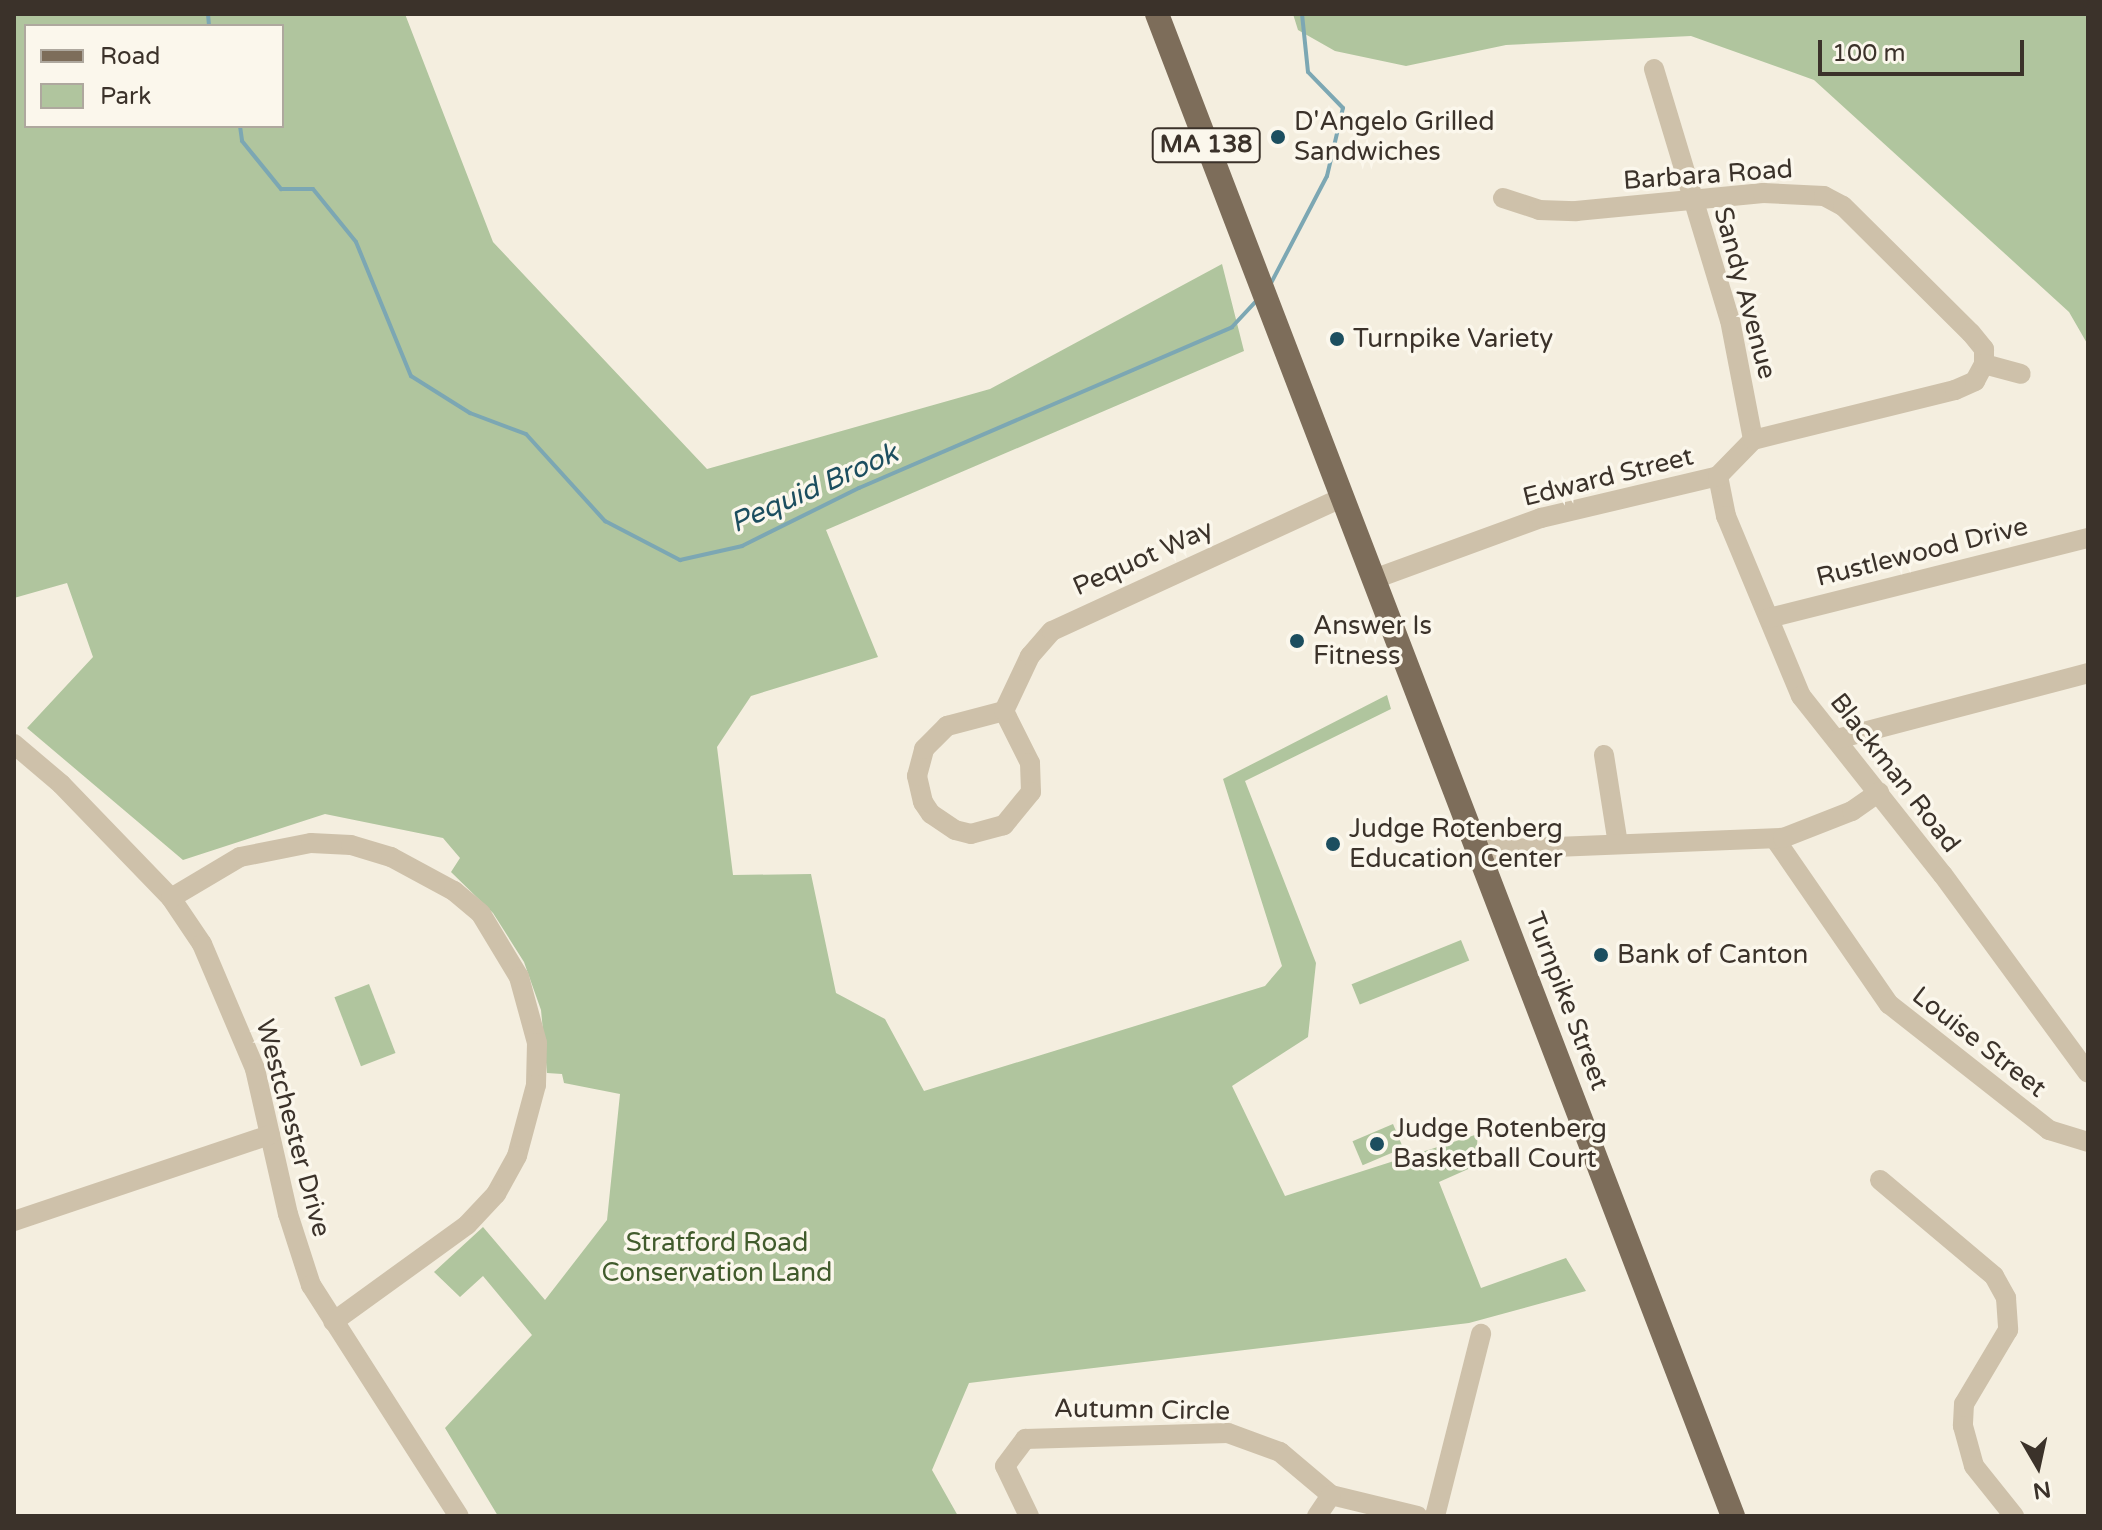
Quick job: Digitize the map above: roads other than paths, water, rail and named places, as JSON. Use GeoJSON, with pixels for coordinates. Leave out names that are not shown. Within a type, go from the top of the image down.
{"type":"FeatureCollection","features":[{"type":"Feature","properties":{"kind":"main road","name":"Turnpike Street"},"geometry":{"type":"LineString","coordinates":[[1157,14],[1733,1516]]}},
{"type":"Feature","properties":{"kind":"street","name":"Sandy Avenue"},"geometry":{"type":"LineString","coordinates":[[1654,69],[1730,320],[1753,440]]}},
{"type":"Feature","properties":{"kind":"street","name":"Barbara Road"},"geometry":{"type":"LineString","coordinates":[[1503,198],[1539,210],[1576,211],[1763,193],[1824,196],[1843,206],[1971,333],[1984,349],[1984,364]]}},
{"type":"Feature","properties":{"kind":"street"},"geometry":{"type":"LineString","coordinates":[[1753,440],[1955,390],[1975,381],[1984,364],[2021,374]]}},
{"type":"Feature","properties":{"kind":"street","name":"Edward Street"},"geometry":{"type":"LineString","coordinates":[[1374,579],[1541,518],[1718,476],[1753,440]]}},
{"type":"Feature","properties":{"kind":"street","name":"Blackman Road"},"geometry":{"type":"LineString","coordinates":[[1718,476],[1726,516],[1801,696],[1879,792],[2088,1073]]}},
{"type":"Feature","properties":{"kind":"street","name":"Pequot Way"},"geometry":{"type":"LineString","coordinates":[[1004,711],[1030,656],[1062,624],[1343,497]]}},
{"type":"Feature","properties":{"kind":"street","name":"Rustlewood Drive"},"geometry":{"type":"LineString","coordinates":[[1769,618],[2088,538]]}},
{"type":"Feature","properties":{"kind":"street"},"geometry":{"type":"LineString","coordinates":[[1837,739],[2088,673]]}},
{"type":"Feature","properties":{"kind":"street"},"geometry":{"type":"LineString","coordinates":[[1004,711],[1030,763],[1031,792],[1004,825],[971,834],[955,830],[931,814],[923,802],[919,761],[932,736],[947,726],[1004,711]]}},
{"type":"Feature","properties":{"kind":"street","name":"Westchester Drive"},"geometry":{"type":"LineString","coordinates":[[14,744],[61,784],[171,898],[224,987],[255,1069],[300,1253],[333,1322],[459,1516]]}},
{"type":"Feature","properties":{"kind":"street"},"geometry":{"type":"LineString","coordinates":[[1604,755],[1618,844]]}},
{"type":"Feature","properties":{"kind":"street"},"geometry":{"type":"LineString","coordinates":[[1480,850],[1775,839],[1852,811],[1879,792]]}},
{"type":"Feature","properties":{"kind":"street","name":"Louise Street"},"geometry":{"type":"LineString","coordinates":[[1775,839],[1889,1004],[2049,1130],[2088,1142]]}},
{"type":"Feature","properties":{"kind":"street"},"geometry":{"type":"LineString","coordinates":[[171,898],[251,854],[311,843],[351,845],[391,857],[454,891],[481,914],[519,977],[531,1011],[537,1071],[531,1118],[517,1156],[496,1194],[467,1225],[333,1322]]}},
{"type":"Feature","properties":{"kind":"street"},"geometry":{"type":"LineString","coordinates":[[14,1221],[270,1135]]}},
{"type":"Feature","properties":{"kind":"street"},"geometry":{"type":"LineString","coordinates":[[1880,1180],[1994,1276],[2006,1298],[2008,1330],[1964,1404],[1963,1426],[1974,1466],[2014,1516]]}},
{"type":"Feature","properties":{"kind":"street"},"geometry":{"type":"LineString","coordinates":[[1435,1516],[1481,1334]]}},
{"type":"Feature","properties":{"kind":"street","name":"Autumn Circle"},"geometry":{"type":"LineString","coordinates":[[1029,1516],[1005,1466],[1013,1450],[1038,1435],[1228,1433],[1280,1452],[1331,1495],[1418,1516]]}},
{"type":"Feature","properties":{"kind":"street"},"geometry":{"type":"LineString","coordinates":[[1317,1516],[1331,1495]]}},
{"type":"Feature","properties":{"kind":"waterway","name":"Pequid Brook"},"geometry":{"type":"LineString","coordinates":[[208,14],[209,24]]}},
{"type":"Feature","properties":{"kind":"waterway","name":"Pequid Brook"},"geometry":{"type":"LineString","coordinates":[[1270,285],[1327,176],[1343,108],[1308,72],[1302,14]]}},
{"type":"Feature","properties":{"kind":"waterway","name":"Pequid Brook"},"geometry":{"type":"LineString","coordinates":[[240,128],[242,141],[281,189],[313,189],[356,242],[411,376],[470,413],[526,434],[605,521],[680,560],[742,546],[859,488],[1232,327],[1256,301]]}},
{"type":"Feature","properties":{"kind":"place","name":"D'Angelo Grilled Sandwiches"},"geometry":{"type":"Point","coordinates":[1278,137]}},
{"type":"Feature","properties":{"kind":"place","name":"Turnpike Variety"},"geometry":{"type":"Point","coordinates":[1337,339]}},
{"type":"Feature","properties":{"kind":"place","name":"Answer Is Fitness"},"geometry":{"type":"Point","coordinates":[1297,641]}},
{"type":"Feature","properties":{"kind":"place","name":"Judge Rotenberg Education Center"},"geometry":{"type":"Point","coordinates":[1333,844]}},
{"type":"Feature","properties":{"kind":"place","name":"Bank of Canton"},"geometry":{"type":"Point","coordinates":[1601,955]}},
{"type":"Feature","properties":{"kind":"place","name":"Judge Rotenberg Basketball Court"},"geometry":{"type":"Point","coordinates":[1377,1144]}},
{"type":"Feature","properties":{"kind":"park label","name":"Stratford Road Conservation Land"},"geometry":{"type":"Point","coordinates":[717,1258]}}]}
